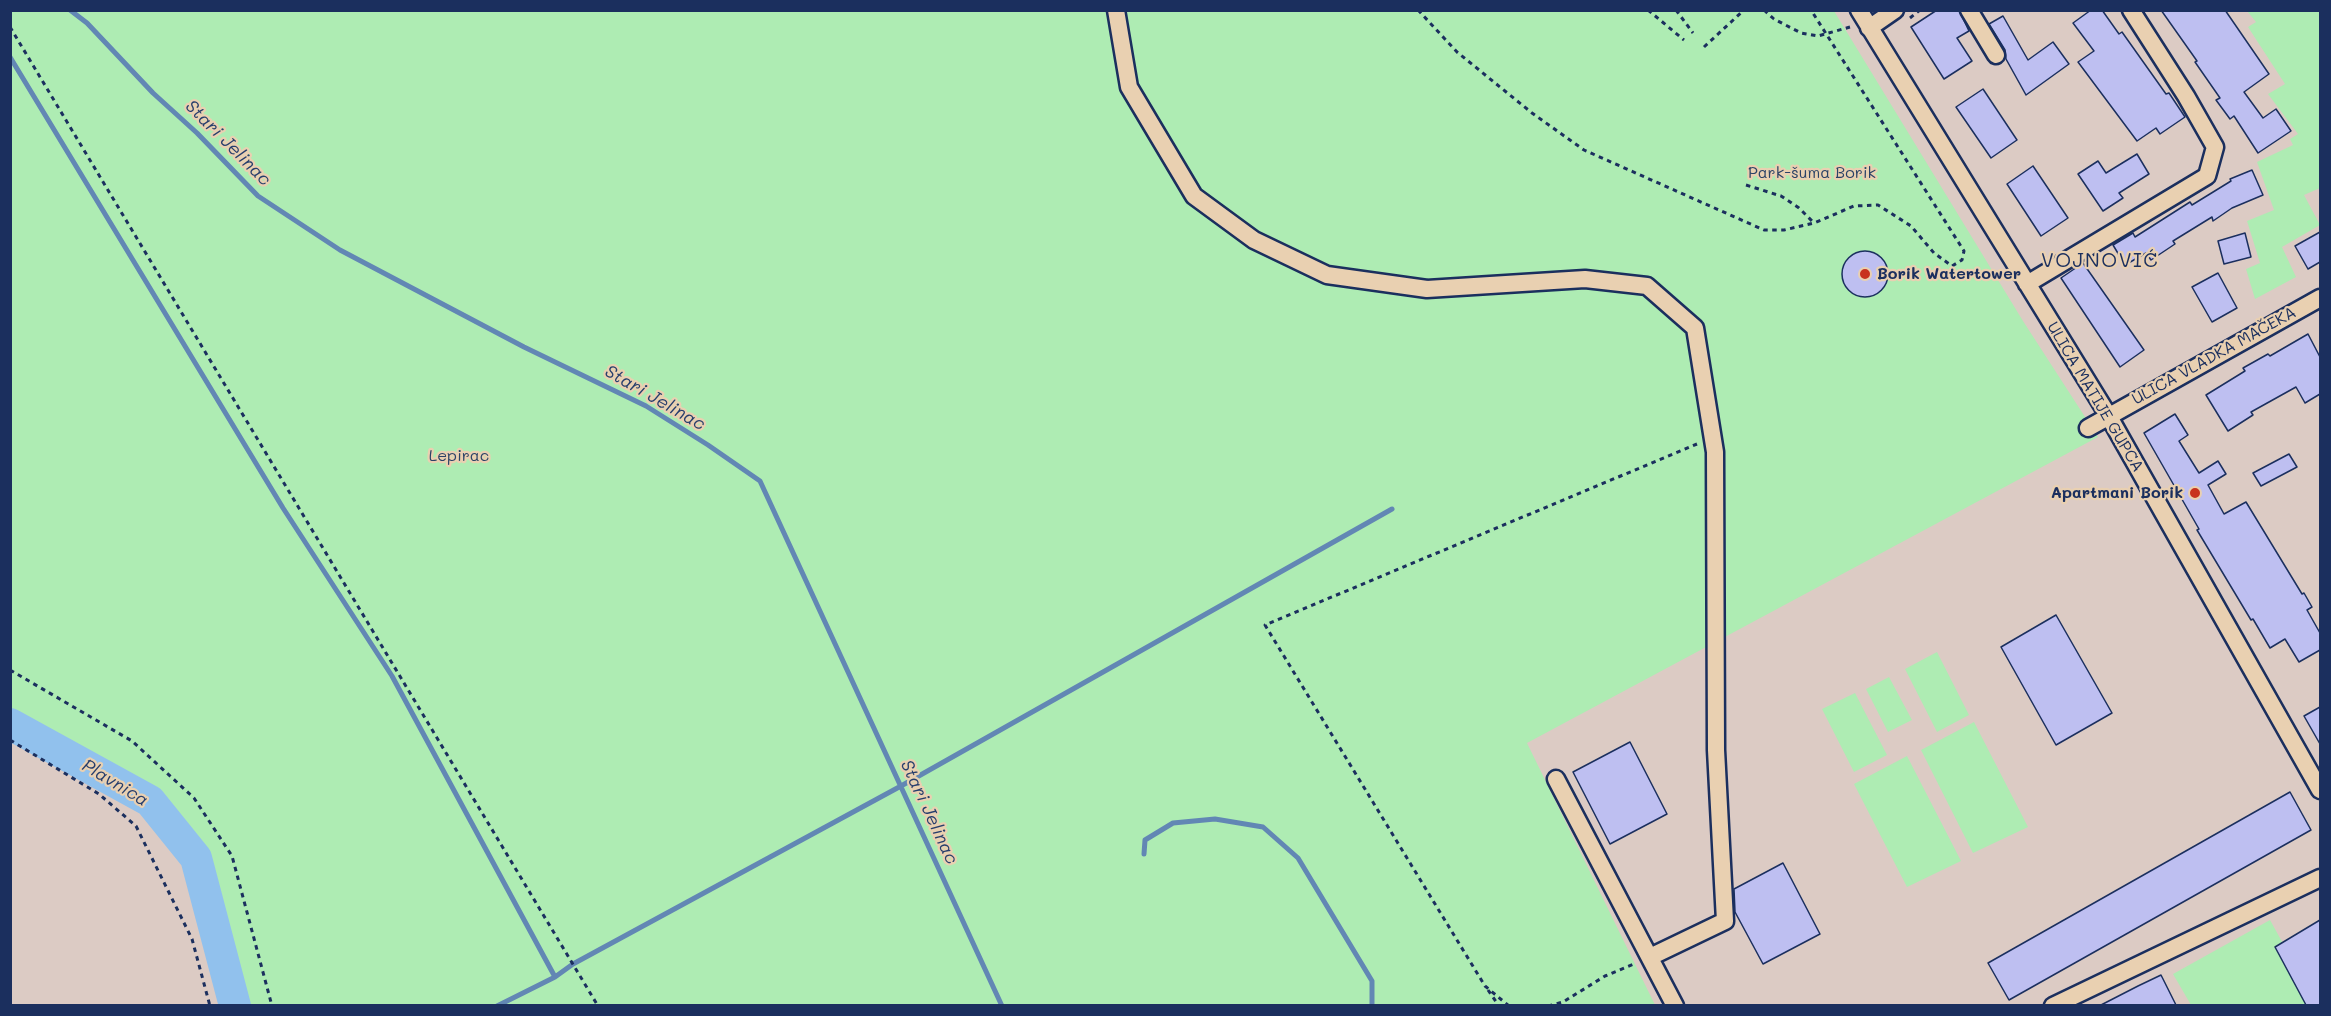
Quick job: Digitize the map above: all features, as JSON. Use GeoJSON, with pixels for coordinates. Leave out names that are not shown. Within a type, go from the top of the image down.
{"type":"FeatureCollection","features":[{"type":"Feature","properties":{"kind":"street"},"geometry":{"type":"LineString","coordinates":[[1116,10],[1129,87],[1182,176],[1194,196],[1254,240],[1328,275],[1426,289],[1585,279],[1647,286],[1695,328],[1715,452],[1716,750],[1725,921],[1650,957]]}},
{"type":"Feature","properties":{"kind":"street"},"geometry":{"type":"LineString","coordinates":[[1861,21],[1895,10]]}},
{"type":"Feature","properties":{"kind":"street"},"geometry":{"type":"LineString","coordinates":[[1969,10],[1996,55]]}},
{"type":"Feature","properties":{"kind":"street"},"geometry":{"type":"LineString","coordinates":[[2027,284],[2207,177],[2215,147],[2186,96],[2131,10]]}},
{"type":"Feature","properties":{"kind":"street","name":"ULICA MATIJE GUPCA"},"geometry":{"type":"LineString","coordinates":[[1861,21],[2108,415],[2320,790]]}},
{"type":"Feature","properties":{"kind":"street","name":"ULICA VLADKA MAČEKA"},"geometry":{"type":"LineString","coordinates":[[2088,428],[2320,298]]}},
{"type":"Feature","properties":{"kind":"street"},"geometry":{"type":"LineString","coordinates":[[1556,779],[1675,1005]]}},
{"type":"Feature","properties":{"kind":"street"},"geometry":{"type":"LineString","coordinates":[[2053,1005],[2320,878]]}},
{"type":"Feature","properties":{"kind":"path"},"geometry":{"type":"LineString","coordinates":[[1418,10],[1456,52],[1532,113],[1584,150],[1764,230],[1784,230],[1814,223],[1854,207],[1878,205],[1911,226],[1934,253],[1952,266],[1962,260],[1964,251],[1811,10]]}},
{"type":"Feature","properties":{"kind":"path"},"geometry":{"type":"LineString","coordinates":[[1648,10],[1684,40]]}},
{"type":"Feature","properties":{"kind":"path"},"geometry":{"type":"LineString","coordinates":[[1676,10],[1693,33]]}},
{"type":"Feature","properties":{"kind":"path"},"geometry":{"type":"LineString","coordinates":[[1704,47],[1744,10]]}},
{"type":"Feature","properties":{"kind":"path"},"geometry":{"type":"LineString","coordinates":[[1764,10],[1774,19],[1801,33],[1818,36],[1861,21]]}},
{"type":"Feature","properties":{"kind":"path"},"geometry":{"type":"LineString","coordinates":[[10,27],[598,1005]]}},
{"type":"Feature","properties":{"kind":"path"},"geometry":{"type":"LineString","coordinates":[[1746,185],[1781,196],[1799,208],[1814,223]]}},
{"type":"Feature","properties":{"kind":"path"},"geometry":{"type":"LineString","coordinates":[[1499,1005],[1485,986],[1265,625],[1712,438]]}},
{"type":"Feature","properties":{"kind":"path"},"geometry":{"type":"LineString","coordinates":[[10,670],[132,741],[194,798],[232,856],[272,1005]]}},
{"type":"Feature","properties":{"kind":"path"},"geometry":{"type":"LineString","coordinates":[[10,740],[99,794],[136,826],[192,939],[210,1005]]}},
{"type":"Feature","properties":{"kind":"path"},"geometry":{"type":"LineString","coordinates":[[1548,1005],[1563,1002],[1605,976],[1650,957]]}},
{"type":"Feature","properties":{"kind":"path"},"geometry":{"type":"LineString","coordinates":[[1485,986],[1509,1005]]}},
{"type":"Feature","properties":{"kind":"green space","name":"Lepirac"},"geometry":{"type":"Polygon","coordinates":[[[11,11],[1834,11],[2023,321],[2098,437],[1527,743],[1655,1005],[235,1005],[196,858],[150,800],[11,724],[11,11]]]}},
{"type":"Feature","properties":{"kind":"green space"},"geometry":{"type":"Polygon","coordinates":[[[2247,11],[2320,11],[2320,188],[2304,195],[2320,225],[2282,247],[2296,277],[2255,299],[2246,269],[2260,263],[2247,221],[2274,210],[2257,162],[2293,145],[2290,139],[2298,134],[2268,94],[2285,84],[2248,27],[2256,22],[2247,11]]]}},
{"type":"Feature","properties":{"kind":"green space"},"geometry":{"type":"Polygon","coordinates":[[[1937,652],[1969,715],[1937,732],[1905,669],[1937,652]]]}},
{"type":"Feature","properties":{"kind":"green space"},"geometry":{"type":"Polygon","coordinates":[[[1889,677],[1912,720],[1888,732],[1866,689],[1889,677]]]}},
{"type":"Feature","properties":{"kind":"green space"},"geometry":{"type":"Polygon","coordinates":[[[1855,693],[1887,755],[1854,772],[1822,709],[1855,693]]]}},
{"type":"Feature","properties":{"kind":"green space"},"geometry":{"type":"Polygon","coordinates":[[[1974,722],[2028,827],[1973,853],[1921,750],[1974,722]]]}},
{"type":"Feature","properties":{"kind":"green space"},"geometry":{"type":"Polygon","coordinates":[[[1907,756],[1961,861],[1907,887],[1854,784],[1907,756]]]}},
{"type":"Feature","properties":{"kind":"green space"},"geometry":{"type":"Polygon","coordinates":[[[2270,920],[2317,1005],[2191,1005],[2173,974],[2270,920]]]}},
{"type":"Feature","properties":{"kind":"building"},"geometry":{"type":"Polygon","coordinates":[[[1937,10],[1959,10],[1969,31],[1957,38],[1972,61],[1944,79],[1911,27],[1937,10]]]}},
{"type":"Feature","properties":{"kind":"building"},"geometry":{"type":"Polygon","coordinates":[[[2091,10],[2102,10],[2119,34],[2122,32],[2185,117],[2160,134],[2156,128],[2137,141],[2078,62],[2094,51],[2073,23],[2091,10]]]}},
{"type":"Feature","properties":{"kind":"building"},"geometry":{"type":"Polygon","coordinates":[[[2161,10],[2225,10],[2269,74],[2244,92],[2263,118],[2276,109],[2291,131],[2258,153],[2234,116],[2230,119],[2216,100],[2220,98],[2161,10]]]}},
{"type":"Feature","properties":{"kind":"building"},"geometry":{"type":"Polygon","coordinates":[[[2003,16],[2028,60],[2053,42],[2069,64],[2026,95],[2006,59],[2005,50],[1989,24],[2003,16]]]}},
{"type":"Feature","properties":{"kind":"building"},"geometry":{"type":"Polygon","coordinates":[[[1983,89],[2017,140],[1991,158],[1956,107],[1983,89]]]}},
{"type":"Feature","properties":{"kind":"building"},"geometry":{"type":"Polygon","coordinates":[[[2137,154],[2149,174],[2119,193],[2123,198],[2103,211],[2078,174],[2098,161],[2106,173],[2137,154]]]}},
{"type":"Feature","properties":{"kind":"building"},"geometry":{"type":"Polygon","coordinates":[[[2033,166],[2068,218],[2041,236],[2007,184],[2033,166]]]}},
{"type":"Feature","properties":{"kind":"building"},"geometry":{"type":"Polygon","coordinates":[[[2252,170],[2263,195],[2232,208],[2213,221],[2212,217],[2173,241],[2175,244],[2151,260],[2146,253],[2125,265],[2113,245],[2133,233],[2135,237],[2190,202],[2192,205],[2231,181],[2230,179],[2252,170]]]}},
{"type":"Feature","properties":{"kind":"building"},"geometry":{"type":"Polygon","coordinates":[[[2320,232],[2320,262],[2308,269],[2295,246],[2320,232]]]}},
{"type":"Feature","properties":{"kind":"building"},"geometry":{"type":"Polygon","coordinates":[[[2245,233],[2251,257],[2224,264],[2218,241],[2245,233]]]}},
{"type":"Feature","properties":{"kind":"building","name":"Borik Watertower"},"geometry":{"type":"Polygon","coordinates":[[[1865,251],[1881,258],[1888,274],[1881,290],[1865,297],[1849,290],[1842,274],[1849,258],[1865,251]]]}},
{"type":"Feature","properties":{"kind":"building"},"geometry":{"type":"Polygon","coordinates":[[[2083,263],[2144,350],[2120,367],[2061,278],[2083,263]]]}},
{"type":"Feature","properties":{"kind":"building"},"geometry":{"type":"Polygon","coordinates":[[[2218,273],[2237,308],[2212,322],[2192,287],[2218,273]]]}},
{"type":"Feature","properties":{"kind":"building"},"geometry":{"type":"Polygon","coordinates":[[[2308,334],[2320,357],[2320,394],[2305,403],[2296,387],[2251,412],[2253,415],[2228,431],[2206,395],[2245,371],[2243,368],[2268,354],[2270,356],[2308,334]]]}},
{"type":"Feature","properties":{"kind":"building"},"geometry":{"type":"Polygon","coordinates":[[[2175,414],[2188,435],[2179,441],[2199,473],[2218,461],[2226,474],[2208,485],[2224,514],[2246,502],[2312,607],[2307,610],[2320,633],[2320,650],[2299,662],[2285,639],[2270,648],[2253,619],[2251,620],[2197,530],[2199,529],[2144,433],[2175,414]]]}},
{"type":"Feature","properties":{"kind":"building"},"geometry":{"type":"Polygon","coordinates":[[[2289,454],[2297,467],[2261,486],[2253,473],[2289,454]]]}},
{"type":"Feature","properties":{"kind":"building"},"geometry":{"type":"Polygon","coordinates":[[[2056,615],[2112,713],[2056,745],[2001,647],[2056,615]]]}},
{"type":"Feature","properties":{"kind":"building"},"geometry":{"type":"Polygon","coordinates":[[[2320,707],[2320,744],[2304,716],[2320,707]]]}},
{"type":"Feature","properties":{"kind":"building"},"geometry":{"type":"Polygon","coordinates":[[[1630,742],[1667,814],[1610,844],[1573,772],[1630,742]]]}},
{"type":"Feature","properties":{"kind":"building"},"geometry":{"type":"Polygon","coordinates":[[[2290,792],[2311,830],[2009,1000],[1988,963],[2290,792]]]}},
{"type":"Feature","properties":{"kind":"building"},"geometry":{"type":"Polygon","coordinates":[[[1783,863],[1820,934],[1763,964],[1735,912],[1734,889],[1783,863]]]}},
{"type":"Feature","properties":{"kind":"building"},"geometry":{"type":"Polygon","coordinates":[[[2320,920],[2320,1005],[2306,1005],[2275,947],[2320,920]]]}},
{"type":"Feature","properties":{"kind":"building"},"geometry":{"type":"Polygon","coordinates":[[[2161,975],[2176,1005],[2101,1005],[2138,986],[2161,975]]]}},
{"type":"Feature","properties":{"kind":"waterway","name":"Stari Jelinac"},"geometry":{"type":"LineString","coordinates":[[70,10],[87,23],[153,93],[197,133],[258,196],[340,250],[524,347],[646,406],[760,481],[1002,1006]]}},
{"type":"Feature","properties":{"kind":"waterway"},"geometry":{"type":"LineString","coordinates":[[10,57],[283,508],[392,676],[555,977],[497,1006]]}},
{"type":"Feature","properties":{"kind":"waterway"},"geometry":{"type":"LineString","coordinates":[[555,977],[573,964],[901,786],[1392,509]]}},
{"type":"Feature","properties":{"kind":"waterway","name":"Plavnica"},"geometry":{"type":"LineString","coordinates":[[10,724],[150,801],[196,858],[235,1006]]}},
{"type":"Feature","properties":{"kind":"waterway"},"geometry":{"type":"LineString","coordinates":[[1144,854],[1145,840],[1173,823],[1215,819],[1263,827],[1298,858],[1372,981],[1372,1006]]}},
{"type":"Feature","properties":{"kind":"place","name":"Borik Watertower"},"geometry":{"type":"Point","coordinates":[1865,274]}},
{"type":"Feature","properties":{"kind":"place","name":"Apartmani Borik"},"geometry":{"type":"Point","coordinates":[2195,493]}},
{"type":"Feature","properties":{"kind":"district","name":"VOJNOVIĆ"},"geometry":{"type":"Point","coordinates":[2100,261]}},
{"type":"Feature","properties":{"kind":"park label","name":"Park-šuma Borik"},"geometry":{"type":"Point","coordinates":[1812,173]}}]}
